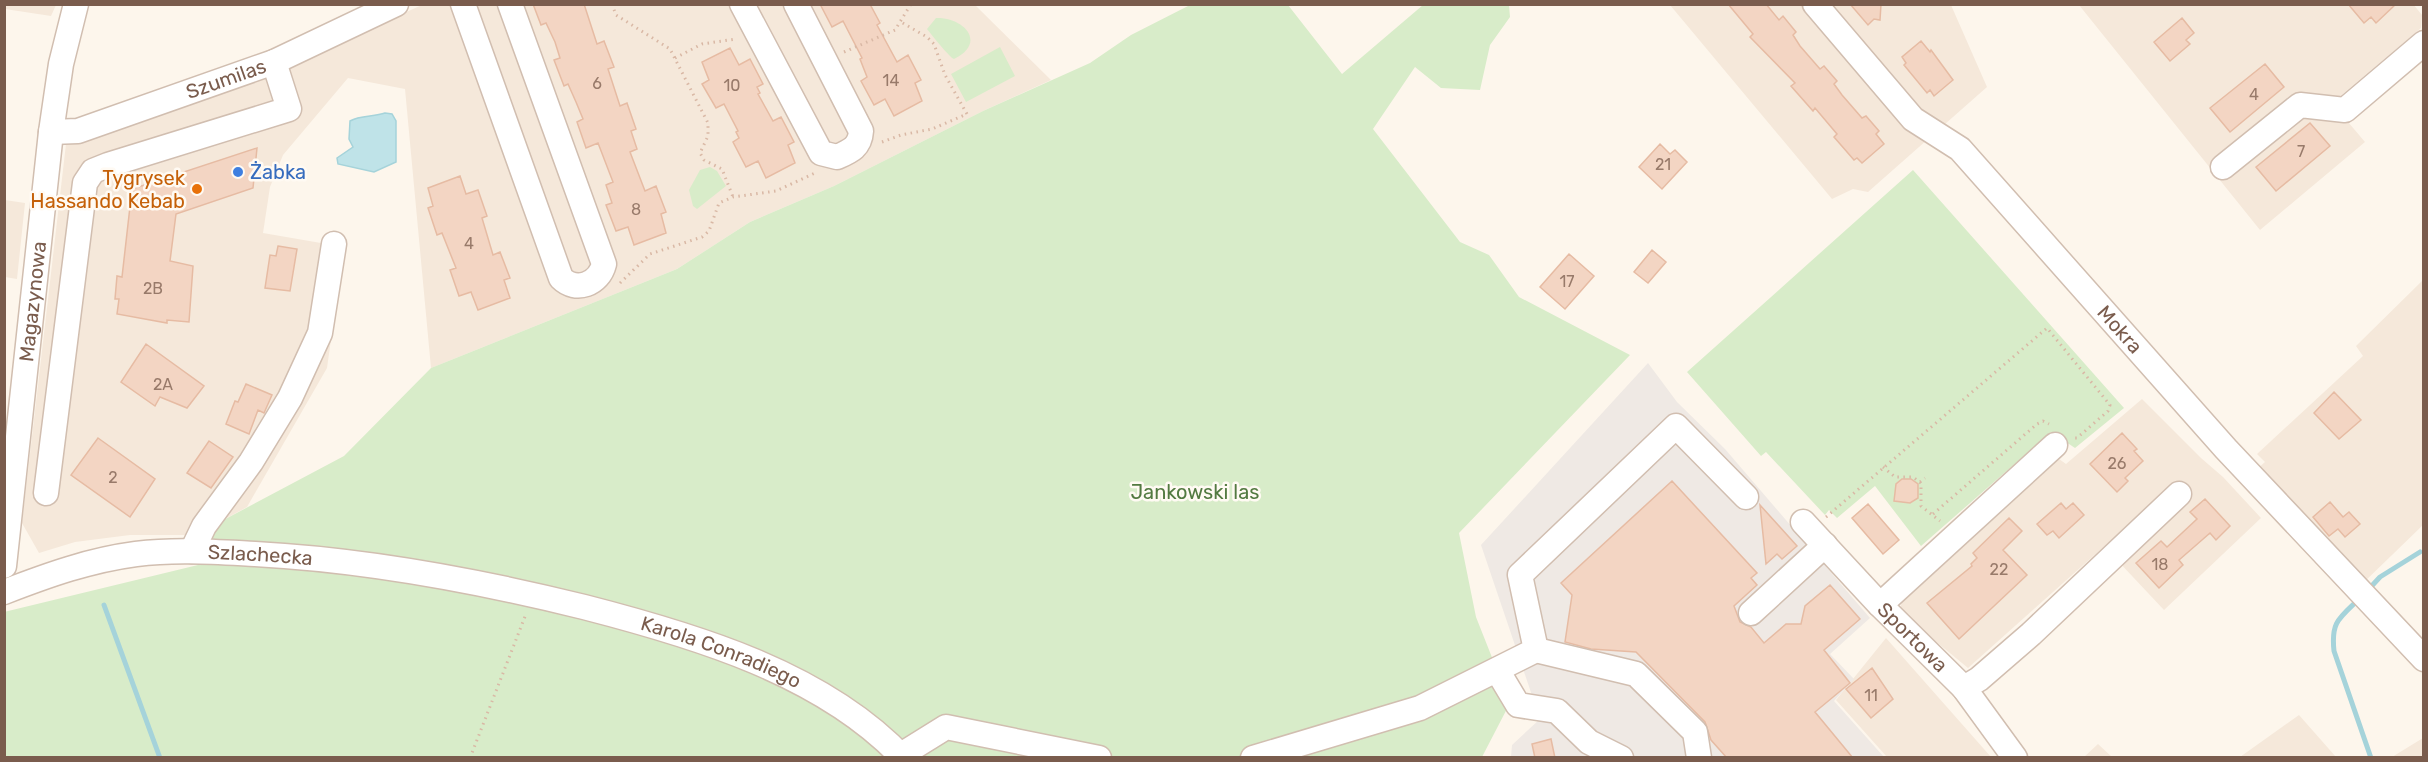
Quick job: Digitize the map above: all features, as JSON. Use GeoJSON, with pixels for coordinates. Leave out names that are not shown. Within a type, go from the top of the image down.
{"type":"FeatureCollection","features":[{"type":"Feature","properties":{"kind":"street","name":"Magazynowa"},"geometry":{"type":"LineString","coordinates":[[4,566],[51,132],[60,64],[76,4]]}},
{"type":"Feature","properties":{"kind":"street","name":"Szumilas"},"geometry":{"type":"LineString","coordinates":[[51,132],[78,131],[274,62],[396,4]]}},
{"type":"Feature","properties":{"kind":"street"},"geometry":{"type":"LineString","coordinates":[[463,4],[561,278],[568,285],[579,287],[595,281],[602,272],[604,264],[510,4]]}},
{"type":"Feature","properties":{"kind":"street"},"geometry":{"type":"LineString","coordinates":[[742,4],[821,153],[837,158],[854,149],[861,141],[861,131],[796,4]]}},
{"type":"Feature","properties":{"kind":"street","name":"Mokra"},"geometry":{"type":"LineString","coordinates":[[1815,4],[1912,119],[1960,149],[2226,449],[2424,659]]}},
{"type":"Feature","properties":{"kind":"street"},"geometry":{"type":"LineString","coordinates":[[2223,167],[2300,105],[2345,110],[2424,43]]}},
{"type":"Feature","properties":{"kind":"street"},"geometry":{"type":"LineString","coordinates":[[46,493],[85,183],[93,171],[108,165],[290,110],[274,62]]}},
{"type":"Feature","properties":{"kind":"street"},"geometry":{"type":"LineString","coordinates":[[192,551],[204,526],[251,462],[290,399],[315,346],[320,333],[334,243]]}},
{"type":"Feature","properties":{"kind":"street"},"geometry":{"type":"LineString","coordinates":[[1536,650],[1520,575],[1676,426],[1746,497]]}},
{"type":"Feature","properties":{"kind":"street"},"geometry":{"type":"LineString","coordinates":[[1880,605],[2059,436]]}},
{"type":"Feature","properties":{"kind":"street"},"geometry":{"type":"LineString","coordinates":[[1964,688],[1980,679],[2031,634],[2179,494]]}},
{"type":"Feature","properties":{"kind":"street"},"geometry":{"type":"LineString","coordinates":[[1751,613],[1813,532]]}},
{"type":"Feature","properties":{"kind":"street","name":"Sportowa"},"geometry":{"type":"LineString","coordinates":[[1813,532],[1880,605],[1964,688],[2015,758]]}},
{"type":"Feature","properties":{"kind":"street","name":"Szlachecka"},"geometry":{"type":"LineString","coordinates":[[4,592],[53,573],[103,559],[192,551],[303,556],[393,567],[526,593]]}},
{"type":"Feature","properties":{"kind":"street","name":"Karola Conradiego"},"geometry":{"type":"LineString","coordinates":[[526,593],[631,620],[742,656],[783,675],[850,714],[902,756]]}},
{"type":"Feature","properties":{"kind":"street"},"geometry":{"type":"LineString","coordinates":[[1252,758],[1420,708],[1536,650],[1636,674],[1695,732],[1699,758]]}},
{"type":"Feature","properties":{"kind":"street"},"geometry":{"type":"LineString","coordinates":[[1497,670],[1518,705],[1557,711],[1589,742],[1621,758]]}},
{"type":"Feature","properties":{"kind":"street"},"geometry":{"type":"LineString","coordinates":[[902,756],[946,727],[1099,758]]}},
{"type":"Feature","properties":{"kind":"path"},"geometry":{"type":"LineString","coordinates":[[612,4],[616,15],[670,49],[708,123],[708,136],[700,153],[704,160],[722,169],[733,196]]}},
{"type":"Feature","properties":{"kind":"path"},"geometry":{"type":"LineString","coordinates":[[837,56],[895,30],[911,4]]}},
{"type":"Feature","properties":{"kind":"path"},"geometry":{"type":"LineString","coordinates":[[882,142],[901,135],[932,129],[967,114],[945,75],[934,44],[927,37],[901,22]]}},
{"type":"Feature","properties":{"kind":"path"},"geometry":{"type":"LineString","coordinates":[[620,283],[628,278],[650,254],[702,237],[709,231],[719,202],[733,196],[776,191],[821,170]]}},
{"type":"Feature","properties":{"kind":"path"},"geometry":{"type":"LineString","coordinates":[[1813,532],[1883,467],[2047,328],[2110,405],[2108,411],[2077,438],[2059,436],[2043,420],[1933,514],[1921,506],[1923,490],[1920,482],[1913,477],[1895,477],[1883,467]]}},
{"type":"Feature","properties":{"kind":"path"},"geometry":{"type":"LineString","coordinates":[[1920,482],[1926,478]]}},
{"type":"Feature","properties":{"kind":"path"},"geometry":{"type":"LineString","coordinates":[[470,758],[526,593]]}},
{"type":"Feature","properties":{"kind":"shaded area"},"geometry":{"type":"Polygon","coordinates":[[[2413,4],[2422,15],[2421,28],[2332,103],[2365,142],[2260,230],[2079,5],[2413,4]]]}},
{"type":"Feature","properties":{"kind":"shaded area"},"geometry":{"type":"Polygon","coordinates":[[[4,5],[56,5],[51,16],[5,9],[4,5]]]}},
{"type":"Feature","properties":{"kind":"shaded area"},"geometry":{"type":"Polygon","coordinates":[[[422,5],[975,5],[1051,80],[983,111],[834,186],[750,222],[677,269],[431,368],[405,89],[348,78],[283,155],[270,187],[263,233],[344,247],[327,368],[247,507],[216,524],[211,535],[130,535],[75,542],[39,553],[22,523],[66,144],[263,76],[422,5]]]}},
{"type":"Feature","properties":{"kind":"shaded area"},"geometry":{"type":"Polygon","coordinates":[[[1670,5],[1951,5],[1987,87],[1868,192],[1853,189],[1832,199],[1670,5]]]}},
{"type":"Feature","properties":{"kind":"shaded area"},"geometry":{"type":"Polygon","coordinates":[[[5,200],[25,203],[17,279],[5,277],[5,200]]]}},
{"type":"Feature","properties":{"kind":"shaded area"},"geometry":{"type":"Polygon","coordinates":[[[2423,280],[2423,525],[2360,586],[2256,470],[2265,462],[2257,454],[2363,356],[2356,346],[2423,280]]]}},
{"type":"Feature","properties":{"kind":"shaded area"},"geometry":{"type":"Polygon","coordinates":[[[1648,363],[1677,402],[1725,449],[1870,618],[1830,654],[1854,679],[1834,701],[1884,757],[1511,757],[1512,745],[1540,719],[1481,545],[1648,363]]]}},
{"type":"Feature","properties":{"kind":"shaded area"},"geometry":{"type":"Polygon","coordinates":[[[2142,399],[2223,477],[2261,518],[2164,610],[2117,560],[2146,509],[1968,668],[1899,611],[1902,602],[2059,459],[2066,464],[2142,399]]]}},
{"type":"Feature","properties":{"kind":"shaded area"},"geometry":{"type":"Polygon","coordinates":[[[1886,638],[1991,757],[1887,757],[1836,700],[1886,638]]]}},
{"type":"Feature","properties":{"kind":"shaded area"},"geometry":{"type":"Polygon","coordinates":[[[2299,715],[2336,757],[2240,757],[2299,715]]]}},
{"type":"Feature","properties":{"kind":"shaded area"},"geometry":{"type":"Polygon","coordinates":[[[2423,738],[2423,757],[2392,757],[2423,738]]]}},
{"type":"Feature","properties":{"kind":"shaded area"},"geometry":{"type":"Polygon","coordinates":[[[2098,744],[2112,757],[2084,757],[2098,744]]]}},
{"type":"Feature","properties":{"kind":"green space","name":"Jankowski las"},"geometry":{"type":"Polygon","coordinates":[[[1190,5],[1288,5],[1342,74],[1423,5],[1509,5],[1510,17],[1490,45],[1480,90],[1441,88],[1415,67],[1373,129],[1460,242],[1489,255],[1519,297],[1630,355],[1459,533],[1476,617],[1510,703],[1482,757],[5,757],[4,612],[198,565],[216,524],[344,456],[431,368],[677,269],[750,222],[834,186],[983,111],[1090,63],[1131,35],[1190,5]]]}},
{"type":"Feature","properties":{"kind":"green space"},"geometry":{"type":"Polygon","coordinates":[[[936,18],[955,22],[968,32],[969,45],[954,59],[927,29],[936,18]]]}},
{"type":"Feature","properties":{"kind":"green space"},"geometry":{"type":"Polygon","coordinates":[[[1000,47],[1015,76],[966,102],[951,74],[1000,47]]]}},
{"type":"Feature","properties":{"kind":"green space"},"geometry":{"type":"Polygon","coordinates":[[[710,167],[717,171],[726,186],[697,209],[693,206],[689,190],[700,170],[710,167]]]}},
{"type":"Feature","properties":{"kind":"green space"},"geometry":{"type":"Polygon","coordinates":[[[1913,170],[2124,408],[2075,448],[2051,432],[1921,546],[1875,486],[1837,518],[1829,510],[1825,515],[1766,452],[1761,456],[1687,372],[1913,170]]]}},
{"type":"Feature","properties":{"kind":"water"},"geometry":{"type":"Polygon","coordinates":[[[385,113],[392,114],[396,121],[396,162],[374,172],[338,164],[337,158],[353,147],[349,139],[350,121],[385,113]]]}},
{"type":"Feature","properties":{"kind":"building"},"geometry":{"type":"Polygon","coordinates":[[[533,4],[584,4],[597,44],[604,41],[614,67],[608,69],[620,106],[627,103],[636,129],[631,131],[637,149],[630,152],[645,191],[656,186],[666,212],[661,214],[666,233],[634,245],[628,227],[616,231],[606,205],[612,203],[606,185],[613,182],[598,143],[586,148],[577,122],[583,119],[568,84],[564,86],[554,60],[560,58],[555,42],[546,23],[541,25],[533,4]]]}},
{"type":"Feature","properties":{"kind":"building"},"geometry":{"type":"Polygon","coordinates":[[[820,4],[874,4],[871,6],[880,23],[877,25],[897,62],[908,55],[921,80],[915,83],[922,101],[894,116],[885,99],[874,105],[861,81],[867,77],[860,59],[862,58],[843,21],[832,27],[820,4]]]}},
{"type":"Feature","properties":{"kind":"building"},"geometry":{"type":"Polygon","coordinates":[[[1728,4],[1766,4],[1779,20],[1783,16],[1796,32],[1793,35],[1800,46],[1820,69],[1824,66],[1837,81],[1834,84],[1842,95],[1862,118],[1866,116],[1879,131],[1876,134],[1884,144],[1862,163],[1857,158],[1854,160],[1834,137],[1837,134],[1815,108],[1813,111],[1791,86],[1795,83],[1750,37],[1753,34],[1728,4]]]}},
{"type":"Feature","properties":{"kind":"building"},"geometry":{"type":"Polygon","coordinates":[[[1850,4],[1881,4],[1880,20],[1874,19],[1868,25],[1850,4]]]}},
{"type":"Feature","properties":{"kind":"building"},"geometry":{"type":"Polygon","coordinates":[[[2348,4],[2396,4],[2376,23],[2371,17],[2364,23],[2348,4]]]}},
{"type":"Feature","properties":{"kind":"building"},"geometry":{"type":"Polygon","coordinates":[[[2182,18],[2194,33],[2186,40],[2190,44],[2170,61],[2154,42],[2182,18]]]}},
{"type":"Feature","properties":{"kind":"building"},"geometry":{"type":"Polygon","coordinates":[[[1921,41],[1930,52],[1931,50],[1953,80],[1934,96],[1930,90],[1927,93],[1904,65],[1906,63],[1902,57],[1921,41]]]}},
{"type":"Feature","properties":{"kind":"building"},"geometry":{"type":"Polygon","coordinates":[[[730,48],[739,65],[750,59],[763,84],[757,87],[760,93],[758,94],[773,121],[781,117],[794,142],[788,145],[795,163],[766,178],[758,161],[746,167],[733,142],[739,138],[736,132],[738,131],[724,104],[716,108],[702,84],[709,80],[702,62],[730,48]]]}},
{"type":"Feature","properties":{"kind":"building"},"geometry":{"type":"Polygon","coordinates":[[[2265,64],[2284,87],[2230,132],[2210,108],[2265,64]]]}},
{"type":"Feature","properties":{"kind":"building"},"geometry":{"type":"Polygon","coordinates":[[[2310,123],[2330,146],[2276,191],[2256,167],[2310,123]]]}},
{"type":"Feature","properties":{"kind":"building"},"geometry":{"type":"Polygon","coordinates":[[[1660,144],[1670,154],[1675,150],[1687,162],[1662,189],[1639,167],[1660,144]]]}},
{"type":"Feature","properties":{"kind":"building"},"geometry":{"type":"Polygon","coordinates":[[[257,148],[253,188],[176,214],[170,261],[193,266],[189,322],[167,320],[167,323],[117,314],[119,299],[115,299],[117,276],[122,277],[132,189],[257,148]]]}},
{"type":"Feature","properties":{"kind":"building"},"geometry":{"type":"Polygon","coordinates":[[[460,176],[466,194],[478,190],[487,216],[482,218],[493,255],[500,252],[510,278],[504,280],[510,298],[478,310],[471,292],[459,296],[450,270],[456,268],[442,233],[437,235],[428,208],[433,206],[428,188],[460,176]]]}},
{"type":"Feature","properties":{"kind":"building"},"geometry":{"type":"Polygon","coordinates":[[[278,246],[297,249],[290,291],[265,288],[270,255],[276,256],[278,246]]]}},
{"type":"Feature","properties":{"kind":"building"},"geometry":{"type":"Polygon","coordinates":[[[1652,250],[1666,262],[1648,283],[1634,272],[1652,250]]]}},
{"type":"Feature","properties":{"kind":"building"},"geometry":{"type":"Polygon","coordinates":[[[1569,254],[1594,276],[1565,309],[1540,287],[1569,254]]]}},
{"type":"Feature","properties":{"kind":"building"},"geometry":{"type":"Polygon","coordinates":[[[146,344],[204,386],[187,408],[160,397],[155,406],[121,382],[146,344]]]}},
{"type":"Feature","properties":{"kind":"building"},"geometry":{"type":"Polygon","coordinates":[[[246,384],[272,395],[264,413],[258,410],[249,434],[226,424],[235,401],[238,402],[246,384]]]}},
{"type":"Feature","properties":{"kind":"building"},"geometry":{"type":"Polygon","coordinates":[[[2334,392],[2361,420],[2339,439],[2314,413],[2334,392]]]}},
{"type":"Feature","properties":{"kind":"building"},"geometry":{"type":"Polygon","coordinates":[[[2122,433],[2137,449],[2134,451],[2143,461],[2125,478],[2128,481],[2117,492],[2090,464],[2122,433]]]}},
{"type":"Feature","properties":{"kind":"building"},"geometry":{"type":"Polygon","coordinates":[[[98,438],[155,479],[130,517],[71,475],[98,438]]]}},
{"type":"Feature","properties":{"kind":"building"},"geometry":{"type":"Polygon","coordinates":[[[209,441],[233,457],[211,488],[187,473],[209,441]]]}},
{"type":"Feature","properties":{"kind":"building"},"geometry":{"type":"Polygon","coordinates":[[[1902,479],[1911,479],[1918,484],[1918,498],[1910,503],[1894,501],[1896,484],[1902,479]]]}},
{"type":"Feature","properties":{"kind":"building"},"geometry":{"type":"Polygon","coordinates":[[[1672,481],[1757,573],[1751,578],[1757,585],[1734,606],[1740,622],[1751,627],[1764,643],[1786,624],[1801,624],[1805,606],[1830,585],[1860,619],[1824,650],[1850,683],[1815,712],[1853,758],[1727,758],[1711,740],[1705,722],[1636,652],[1591,649],[1565,642],[1572,595],[1561,583],[1672,481]]]}},
{"type":"Feature","properties":{"kind":"building"},"geometry":{"type":"Polygon","coordinates":[[[2205,499],[2230,526],[2216,540],[2210,533],[2179,560],[2183,565],[2159,588],[2136,563],[2161,541],[2167,547],[2197,519],[2190,512],[2205,499]]]}},
{"type":"Feature","properties":{"kind":"building"},"geometry":{"type":"Polygon","coordinates":[[[2330,502],[2343,517],[2349,512],[2360,524],[2345,537],[2338,529],[2329,536],[2313,517],[2330,502]]]}},
{"type":"Feature","properties":{"kind":"building"},"geometry":{"type":"Polygon","coordinates":[[[2061,503],[2066,509],[2073,503],[2084,515],[2059,538],[2053,531],[2047,535],[2037,524],[2061,503]]]}},
{"type":"Feature","properties":{"kind":"building"},"geometry":{"type":"Polygon","coordinates":[[[1868,504],[1899,540],[1883,554],[1852,518],[1868,504]]]}},
{"type":"Feature","properties":{"kind":"building"},"geometry":{"type":"Polygon","coordinates":[[[1760,505],[1797,546],[1782,559],[1777,554],[1766,564],[1760,505]]]}},
{"type":"Feature","properties":{"kind":"building"},"geometry":{"type":"Polygon","coordinates":[[[2009,518],[2022,531],[2003,550],[2027,575],[1959,639],[1927,603],[1972,566],[1971,564],[1977,558],[1973,553],[2009,518]]]}},
{"type":"Feature","properties":{"kind":"building"},"geometry":{"type":"Polygon","coordinates":[[[1872,668],[1893,699],[1871,718],[1846,689],[1872,668]]]}},
{"type":"Feature","properties":{"kind":"building"},"geometry":{"type":"Polygon","coordinates":[[[1551,739],[1555,758],[1535,758],[1532,744],[1551,739]]]}},
{"type":"Feature","properties":{"kind":"waterway"},"geometry":{"type":"LineString","coordinates":[[2368,590],[2380,577],[2420,552]]}},
{"type":"Feature","properties":{"kind":"waterway"},"geometry":{"type":"LineString","coordinates":[[2357,601],[2337,622],[2333,642],[2334,651],[2371,758]]}},
{"type":"Feature","properties":{"kind":"waterway"},"geometry":{"type":"LineString","coordinates":[[104,605],[160,758]]}},
{"type":"Feature","properties":{"kind":"place","name":"Żabka"},"geometry":{"type":"Point","coordinates":[238,172]}},
{"type":"Feature","properties":{"kind":"place","name":"Tygrysek Hassando Kebab"},"geometry":{"type":"Point","coordinates":[197,189]}}]}
